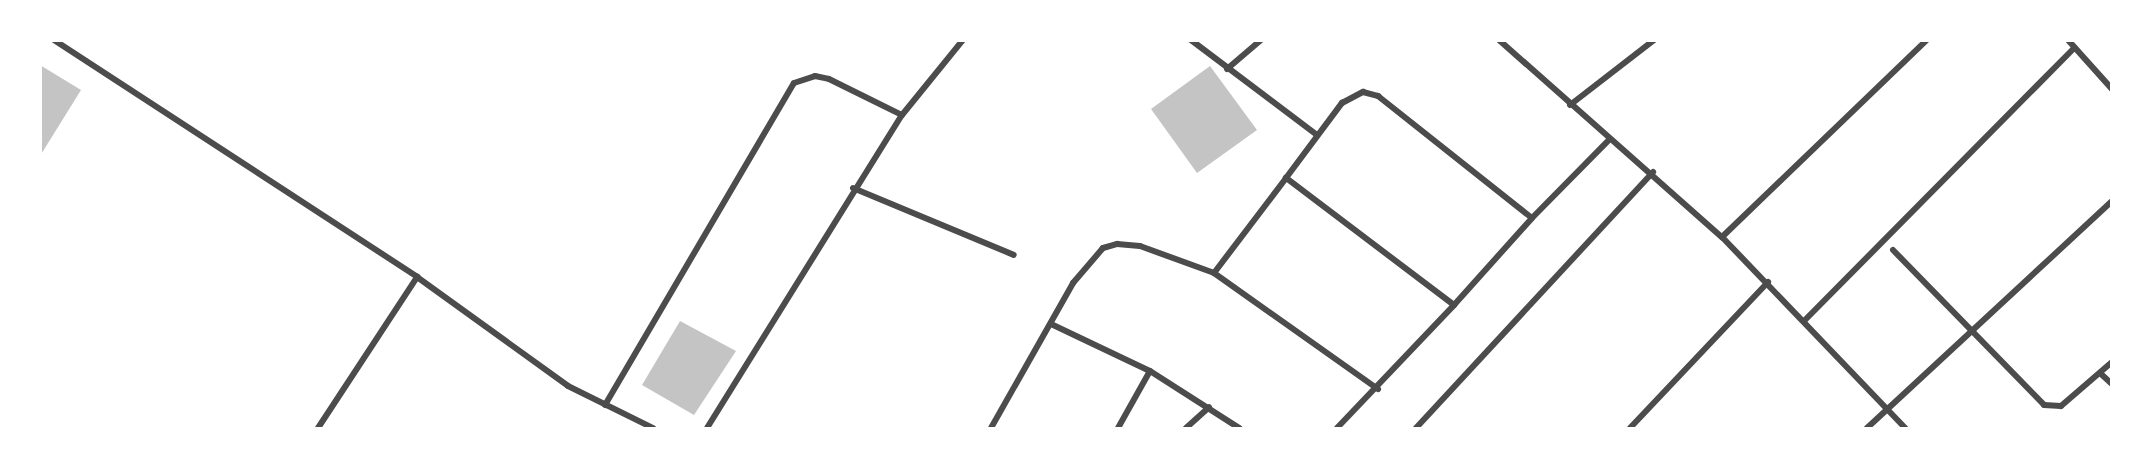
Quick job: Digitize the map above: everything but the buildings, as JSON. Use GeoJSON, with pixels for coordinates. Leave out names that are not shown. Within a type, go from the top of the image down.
{"type":"FeatureCollection","features":[{"type":"Feature","properties":{"kind":"street"},"geometry":{"type":"LineString","coordinates":[[54,40],[417,277],[542,369],[652,429]]}},
{"type":"Feature","properties":{"kind":"street"},"geometry":{"type":"LineString","coordinates":[[707,429],[853,188],[902,115],[963,40]]}},
{"type":"Feature","properties":{"kind":"street"},"geometry":{"type":"LineString","coordinates":[[1191,40],[1317,135]]}},
{"type":"Feature","properties":{"kind":"street"},"geometry":{"type":"LineString","coordinates":[[1227,69],[1261,40]]}},
{"type":"Feature","properties":{"kind":"street"},"geometry":{"type":"LineString","coordinates":[[1498,40],[1609,140],[1653,172],[1722,237],[1805,320],[1905,429]]}},
{"type":"Feature","properties":{"kind":"street"},"geometry":{"type":"LineString","coordinates":[[1570,105],[1654,40]]}},
{"type":"Feature","properties":{"kind":"street"},"geometry":{"type":"LineString","coordinates":[[1722,237],[1927,40]]}},
{"type":"Feature","properties":{"kind":"street"},"geometry":{"type":"LineString","coordinates":[[2068,40],[2112,88]]}},
{"type":"Feature","properties":{"kind":"street"},"geometry":{"type":"LineString","coordinates":[[1805,320],[2074,48]]}},
{"type":"Feature","properties":{"kind":"street"},"geometry":{"type":"LineString","coordinates":[[605,405],[794,83],[815,76],[829,79],[902,115]]}},
{"type":"Feature","properties":{"kind":"street"},"geometry":{"type":"LineString","coordinates":[[1214,273],[1347,98],[1364,92],[1378,96],[1532,218]]}},
{"type":"Feature","properties":{"kind":"street"},"geometry":{"type":"LineString","coordinates":[[1337,429],[1378,389],[1532,218],[1609,140]]}},
{"type":"Feature","properties":{"kind":"street"},"geometry":{"type":"LineString","coordinates":[[1416,429],[1653,172]]}},
{"type":"Feature","properties":{"kind":"street"},"geometry":{"type":"LineString","coordinates":[[1286,178],[1454,305]]}},
{"type":"Feature","properties":{"kind":"street"},"geometry":{"type":"LineString","coordinates":[[853,188],[1014,255]]}},
{"type":"Feature","properties":{"kind":"street"},"geometry":{"type":"LineString","coordinates":[[1867,429],[2112,201]]}},
{"type":"Feature","properties":{"kind":"street"},"geometry":{"type":"LineString","coordinates":[[991,429],[1073,283],[1103,248],[1140,246],[1214,273],[1378,389]]}},
{"type":"Feature","properties":{"kind":"street"},"geometry":{"type":"LineString","coordinates":[[1893,250],[1969,332],[2044,405],[2061,406],[2112,362]]}},
{"type":"Feature","properties":{"kind":"street"},"geometry":{"type":"LineString","coordinates":[[318,429],[417,277]]}},
{"type":"Feature","properties":{"kind":"street"},"geometry":{"type":"LineString","coordinates":[[1630,429],[1768,282]]}},
{"type":"Feature","properties":{"kind":"street"},"geometry":{"type":"LineString","coordinates":[[1051,324],[1150,371],[1209,407],[1239,429]]}},
{"type":"Feature","properties":{"kind":"street"},"geometry":{"type":"LineString","coordinates":[[1118,429],[1150,371]]}},
{"type":"Feature","properties":{"kind":"street"},"geometry":{"type":"LineString","coordinates":[[2100,373],[2112,384]]}},
{"type":"Feature","properties":{"kind":"street"},"geometry":{"type":"LineString","coordinates":[[1186,429],[1209,407]]}}]}
